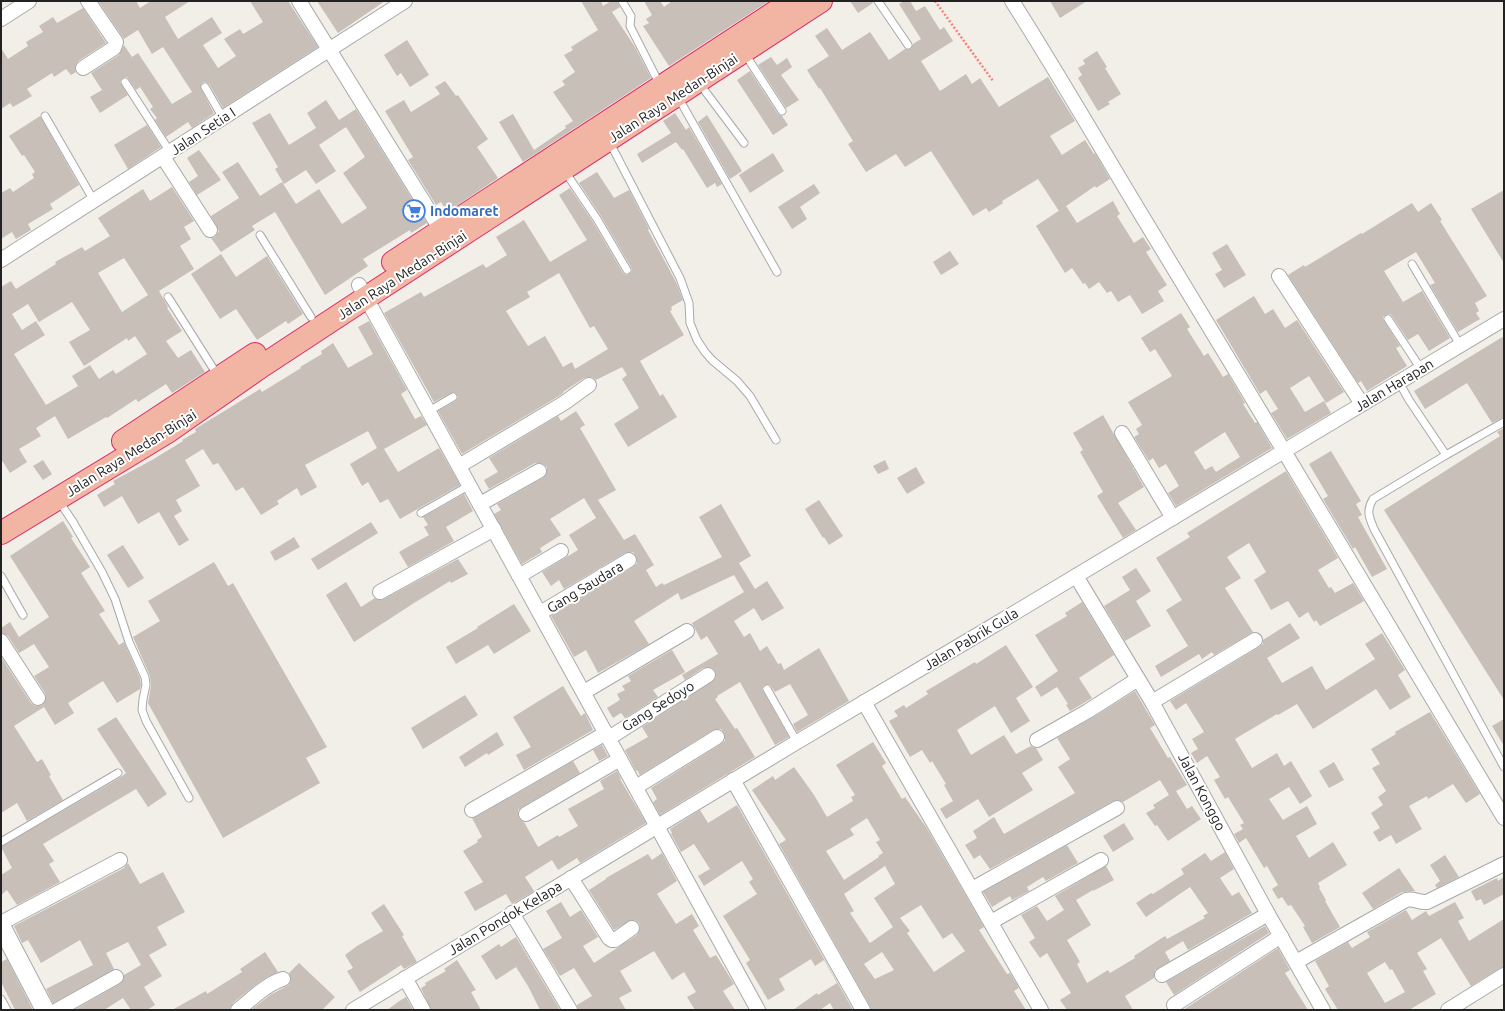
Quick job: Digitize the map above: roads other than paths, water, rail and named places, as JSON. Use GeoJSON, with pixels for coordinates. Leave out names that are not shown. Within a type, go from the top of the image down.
{"type":"FeatureCollection","features":[{"type":"Feature","properties":{"kind":"highway","name":"Jalan Raya Medan-Binjai"},"geometry":{"type":"LineString","coordinates":[[1,519],[187,400],[311,317],[363,291],[564,169],[608,140],[669,91],[792,1]]}},
{"type":"Feature","properties":{"kind":"highway","name":"Jalan Raya Medan-Binjai"},"geometry":{"type":"LineString","coordinates":[[1,533],[169,431],[262,366],[363,291],[441,230],[669,91],[698,81],[821,1]]}},
{"type":"Feature","properties":{"kind":"street"},"geometry":{"type":"LineString","coordinates":[[1,19],[29,1]]}},
{"type":"Feature","properties":{"kind":"street"},"geometry":{"type":"LineString","coordinates":[[83,68],[114,48],[116,42],[88,1]]}},
{"type":"Feature","properties":{"kind":"street"},"geometry":{"type":"LineString","coordinates":[[299,1],[441,230]]}},
{"type":"Feature","properties":{"kind":"street","name":"Jalan Setia I"},"geometry":{"type":"LineString","coordinates":[[1,260],[405,1]]}},
{"type":"Feature","properties":{"kind":"street"},"geometry":{"type":"LineString","coordinates":[[1012,1],[1285,450],[1504,818]]}},
{"type":"Feature","properties":{"kind":"street"},"geometry":{"type":"LineString","coordinates":[[166,154],[210,230]]}},
{"type":"Feature","properties":{"kind":"street"},"geometry":{"type":"LineString","coordinates":[[1279,276],[1362,404]]}},
{"type":"Feature","properties":{"kind":"street"},"geometry":{"type":"LineString","coordinates":[[363,291],[758,1010]]}},
{"type":"Feature","properties":{"kind":"street","name":"Jalan Harapan"},"geometry":{"type":"LineString","coordinates":[[1285,450],[1504,319]]}},
{"type":"Feature","properties":{"kind":"street"},"geometry":{"type":"LineString","coordinates":[[459,466],[564,403],[589,385]]}},
{"type":"Feature","properties":{"kind":"street"},"geometry":{"type":"LineString","coordinates":[[1122,433],[1173,518]]}},
{"type":"Feature","properties":{"kind":"street","name":"Jalan Pabrik Gula"},"geometry":{"type":"LineString","coordinates":[[657,826],[1285,450]]}},
{"type":"Feature","properties":{"kind":"street"},"geometry":{"type":"LineString","coordinates":[[480,504],[539,471]]}},
{"type":"Feature","properties":{"kind":"street"},"geometry":{"type":"LineString","coordinates":[[380,592],[494,530]]}},
{"type":"Feature","properties":{"kind":"street"},"geometry":{"type":"LineString","coordinates":[[519,576],[560,551]]}},
{"type":"Feature","properties":{"kind":"street","name":"Gang Saudara"},"geometry":{"type":"LineString","coordinates":[[540,613],[629,560]]}},
{"type":"Feature","properties":{"kind":"street","name":"Jalan Konggo"},"geometry":{"type":"LineString","coordinates":[[1076,576],[1152,702],[1268,914],[1323,1010]]}},
{"type":"Feature","properties":{"kind":"street"},"geometry":{"type":"LineString","coordinates":[[584,692],[688,631]]}},
{"type":"Feature","properties":{"kind":"street"},"geometry":{"type":"LineString","coordinates":[[1152,702],[1256,640]]}},
{"type":"Feature","properties":{"kind":"street"},"geometry":{"type":"LineString","coordinates":[[1,641],[38,698]]}},
{"type":"Feature","properties":{"kind":"street","name":"Gang Sedoyo"},"geometry":{"type":"LineString","coordinates":[[472,810],[607,735],[708,675]]}},
{"type":"Feature","properties":{"kind":"street"},"geometry":{"type":"LineString","coordinates":[[1037,740],[1088,712],[1138,679]]}},
{"type":"Feature","properties":{"kind":"street"},"geometry":{"type":"LineString","coordinates":[[864,702],[1042,1010]]}},
{"type":"Feature","properties":{"kind":"street"},"geometry":{"type":"LineString","coordinates":[[636,787],[718,737]]}},
{"type":"Feature","properties":{"kind":"street"},"geometry":{"type":"LineString","coordinates":[[526,814],[620,759]]}},
{"type":"Feature","properties":{"kind":"street"},"geometry":{"type":"LineString","coordinates":[[733,780],[863,1010]]}},
{"type":"Feature","properties":{"kind":"street"},"geometry":{"type":"LineString","coordinates":[[972,889],[1117,808]]}},
{"type":"Feature","properties":{"kind":"street","name":"Jalan Pondok Kelapa"},"geometry":{"type":"LineString","coordinates":[[353,1010],[657,826]]}},
{"type":"Feature","properties":{"kind":"street"},"geometry":{"type":"LineString","coordinates":[[1,923],[120,860]]}},
{"type":"Feature","properties":{"kind":"street"},"geometry":{"type":"LineString","coordinates":[[991,922],[1101,860]]}},
{"type":"Feature","properties":{"kind":"street"},"geometry":{"type":"LineString","coordinates":[[1296,962],[1406,900],[1410,899],[1427,902],[1504,864]]}},
{"type":"Feature","properties":{"kind":"street"},"geometry":{"type":"LineString","coordinates":[[571,878],[608,938],[615,940],[632,928]]}},
{"type":"Feature","properties":{"kind":"street"},"geometry":{"type":"LineString","coordinates":[[512,914],[570,1010]]}},
{"type":"Feature","properties":{"kind":"street"},"geometry":{"type":"LineString","coordinates":[[1162,975],[1268,914]]}},
{"type":"Feature","properties":{"kind":"street"},"geometry":{"type":"LineString","coordinates":[[1,926],[8,947],[45,1010]]}},
{"type":"Feature","properties":{"kind":"street"},"geometry":{"type":"LineString","coordinates":[[1174,1005],[1281,936]]}},
{"type":"Feature","properties":{"kind":"street"},"geometry":{"type":"LineString","coordinates":[[1448,1010],[1504,975]]}},
{"type":"Feature","properties":{"kind":"street"},"geometry":{"type":"LineString","coordinates":[[57,1010],[116,978]]}},
{"type":"Feature","properties":{"kind":"street"},"geometry":{"type":"LineString","coordinates":[[405,978],[423,1010]]}},
{"type":"Feature","properties":{"kind":"street"},"geometry":{"type":"LineString","coordinates":[[238,1010],[268,986],[283,979]]}},
{"type":"Feature","properties":{"kind":"lane"},"geometry":{"type":"LineString","coordinates":[[622,1],[631,16],[630,26],[778,272]]}},
{"type":"Feature","properties":{"kind":"lane"},"geometry":{"type":"LineString","coordinates":[[878,1],[908,45]]}},
{"type":"Feature","properties":{"kind":"lane"},"geometry":{"type":"LineString","coordinates":[[743,52],[782,111]]}},
{"type":"Feature","properties":{"kind":"lane"},"geometry":{"type":"LineString","coordinates":[[698,81],[744,143]]}},
{"type":"Feature","properties":{"kind":"lane"},"geometry":{"type":"LineString","coordinates":[[125,82],[166,154]]}},
{"type":"Feature","properties":{"kind":"lane"},"geometry":{"type":"LineString","coordinates":[[205,87],[222,118]]}},
{"type":"Feature","properties":{"kind":"lane"},"geometry":{"type":"LineString","coordinates":[[45,116],[94,200]]}},
{"type":"Feature","properties":{"kind":"lane"},"geometry":{"type":"LineString","coordinates":[[608,140],[680,278],[689,303],[690,323],[697,340],[704,352],[737,381],[750,396],[776,440]]}},
{"type":"Feature","properties":{"kind":"lane"},"geometry":{"type":"LineString","coordinates":[[564,169],[597,219],[627,270]]}},
{"type":"Feature","properties":{"kind":"lane"},"geometry":{"type":"LineString","coordinates":[[260,235],[311,317]]}},
{"type":"Feature","properties":{"kind":"lane"},"geometry":{"type":"LineString","coordinates":[[1412,264],[1460,345]]}},
{"type":"Feature","properties":{"kind":"lane"},"geometry":{"type":"LineString","coordinates":[[168,297],[220,378]]}},
{"type":"Feature","properties":{"kind":"lane"},"geometry":{"type":"LineString","coordinates":[[1388,319],[1421,369]]}},
{"type":"Feature","properties":{"kind":"lane"},"geometry":{"type":"LineString","coordinates":[[1399,382],[1409,400],[1446,455]]}},
{"type":"Feature","properties":{"kind":"lane"},"geometry":{"type":"LineString","coordinates":[[429,411],[453,397]]}},
{"type":"Feature","properties":{"kind":"lane"},"geometry":{"type":"LineString","coordinates":[[1504,422],[1373,499],[1369,506],[1368,515],[1374,529],[1504,768]]}},
{"type":"Feature","properties":{"kind":"lane"},"geometry":{"type":"LineString","coordinates":[[421,513],[470,485]]}},
{"type":"Feature","properties":{"kind":"lane"},"geometry":{"type":"LineString","coordinates":[[57,499],[73,522],[99,566],[115,599],[127,636],[145,676],[146,684],[142,710],[146,721],[189,798]]}},
{"type":"Feature","properties":{"kind":"lane"},"geometry":{"type":"LineString","coordinates":[[1,576],[22,615]]}},
{"type":"Feature","properties":{"kind":"lane"},"geometry":{"type":"LineString","coordinates":[[767,689],[797,742]]}},
{"type":"Feature","properties":{"kind":"lane"},"geometry":{"type":"LineString","coordinates":[[1,842],[118,773]]}},
{"type":"Feature","properties":{"kind":"lane"},"geometry":{"type":"LineString","coordinates":[[1,999],[7,1010]]}},
{"type":"Feature","properties":{"kind":"place","name":"Indomaret"},"geometry":{"type":"Point","coordinates":[414,211]}}]}
